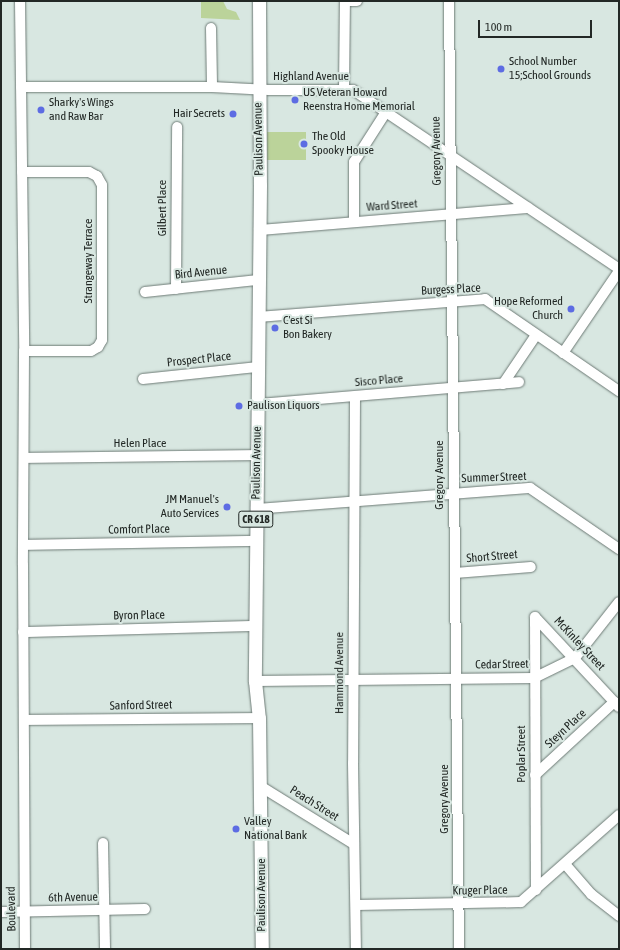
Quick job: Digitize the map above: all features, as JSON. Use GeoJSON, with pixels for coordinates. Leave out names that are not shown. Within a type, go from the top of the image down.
{"type":"FeatureCollection","features":[{"type":"Feature","properties":{"kind":"main road","name":"Paulison Avenue"},"geometry":{"type":"LineString","coordinates":[[259,1],[258,404],[255,681],[259,718],[262,949]]}},
{"type":"Feature","properties":{"kind":"street","name":"Boulevard"},"geometry":{"type":"LineString","coordinates":[[20,1],[24,351],[23,632],[25,949]]}},
{"type":"Feature","properties":{"kind":"street"},"geometry":{"type":"LineString","coordinates":[[344,90],[345,1],[357,1]]}},
{"type":"Feature","properties":{"kind":"street","name":"Gregory Avenue"},"geometry":{"type":"LineString","coordinates":[[448,1],[459,949]]}},
{"type":"Feature","properties":{"kind":"street"},"geometry":{"type":"LineString","coordinates":[[210,28],[212,86]]}},
{"type":"Feature","properties":{"kind":"street","name":"Highland Avenue"},"geometry":{"type":"LineString","coordinates":[[21,87],[212,86],[258,90],[354,90],[619,270]]}},
{"type":"Feature","properties":{"kind":"street"},"geometry":{"type":"LineString","coordinates":[[354,222],[354,162],[386,112]]}},
{"type":"Feature","properties":{"kind":"street","name":"Gilbert Place"},"geometry":{"type":"LineString","coordinates":[[176,289],[177,128]]}},
{"type":"Feature","properties":{"kind":"street","name":"Strangeway Terrace"},"geometry":{"type":"LineString","coordinates":[[22,172],[89,172],[97,176],[102,185],[102,340],[98,347],[91,351],[24,351]]}},
{"type":"Feature","properties":{"kind":"street","name":"Ward Street"},"geometry":{"type":"LineString","coordinates":[[259,230],[528,208]]}},
{"type":"Feature","properties":{"kind":"street"},"geometry":{"type":"LineString","coordinates":[[563,353],[619,270]]}},
{"type":"Feature","properties":{"kind":"street","name":"Bird Avenue"},"geometry":{"type":"LineString","coordinates":[[145,292],[258,280]]}},
{"type":"Feature","properties":{"kind":"street","name":"Burgess Place"},"geometry":{"type":"LineString","coordinates":[[258,317],[485,300],[619,391]]}},
{"type":"Feature","properties":{"kind":"street"},"geometry":{"type":"LineString","coordinates":[[503,384],[536,335]]}},
{"type":"Feature","properties":{"kind":"street","name":"Prospect Place"},"geometry":{"type":"LineString","coordinates":[[143,379],[258,367]]}},
{"type":"Feature","properties":{"kind":"street","name":"Sisco Place"},"geometry":{"type":"LineString","coordinates":[[258,404],[519,382]]}},
{"type":"Feature","properties":{"kind":"street","name":"Hammond Avenue"},"geometry":{"type":"LineString","coordinates":[[355,396],[353,763],[356,949]]}},
{"type":"Feature","properties":{"kind":"street","name":"Helen Place"},"geometry":{"type":"LineString","coordinates":[[24,458],[257,455]]}},
{"type":"Feature","properties":{"kind":"street","name":"Summer Street"},"geometry":{"type":"LineString","coordinates":[[256,509],[530,488],[619,548]]}},
{"type":"Feature","properties":{"kind":"street","name":"Comfort Place"},"geometry":{"type":"LineString","coordinates":[[23,545],[256,541]]}},
{"type":"Feature","properties":{"kind":"street","name":"Short Street"},"geometry":{"type":"LineString","coordinates":[[455,573],[531,567]]}},
{"type":"Feature","properties":{"kind":"street","name":"Cedar Street"},"geometry":{"type":"LineString","coordinates":[[255,681],[534,678],[575,658],[619,602]]}},
{"type":"Feature","properties":{"kind":"street","name":"McKinley Street"},"geometry":{"type":"LineString","coordinates":[[535,617],[617,704]]}},
{"type":"Feature","properties":{"kind":"street","name":"Poplar Street"},"geometry":{"type":"LineString","coordinates":[[535,617],[534,775],[536,890]]}},
{"type":"Feature","properties":{"kind":"street","name":"Byron Place"},"geometry":{"type":"LineString","coordinates":[[23,632],[255,626]]}},
{"type":"Feature","properties":{"kind":"street","name":"Steyn Place"},"geometry":{"type":"LineString","coordinates":[[534,775],[617,704]]}},
{"type":"Feature","properties":{"kind":"street","name":"Sanford Street"},"geometry":{"type":"LineString","coordinates":[[24,720],[259,718]]}},
{"type":"Feature","properties":{"kind":"street","name":"Peach Street"},"geometry":{"type":"LineString","coordinates":[[260,786],[354,844]]}},
{"type":"Feature","properties":{"kind":"street","name":"Kruger Place"},"geometry":{"type":"LineString","coordinates":[[356,905],[514,904],[527,898],[619,815]]}},
{"type":"Feature","properties":{"kind":"street"},"geometry":{"type":"LineString","coordinates":[[104,843],[105,949]]}},
{"type":"Feature","properties":{"kind":"street"},"geometry":{"type":"LineString","coordinates":[[565,864],[591,894],[619,916]]}},
{"type":"Feature","properties":{"kind":"street","name":"6th Avenue"},"geometry":{"type":"LineString","coordinates":[[1,912],[145,910]]}},
{"type":"Feature","properties":{"kind":"green space"},"geometry":{"type":"Polygon","coordinates":[[[201,1],[223,1],[227,9],[236,12],[240,20],[201,18],[201,1]]]}},
{"type":"Feature","properties":{"kind":"green space"},"geometry":{"type":"Polygon","coordinates":[[[267,132],[306,132],[306,160],[267,160],[267,132]]]}},
{"type":"Feature","properties":{"kind":"place","name":"School Number 15;School Grounds"},"geometry":{"type":"Point","coordinates":[501,69]}},
{"type":"Feature","properties":{"kind":"place","name":"US Veteran Howard Reenstra Home Memorial"},"geometry":{"type":"Point","coordinates":[295,100]}},
{"type":"Feature","properties":{"kind":"place","name":"Sharky's Wings and Raw Bar"},"geometry":{"type":"Point","coordinates":[41,110]}},
{"type":"Feature","properties":{"kind":"place","name":"Hair Secrets"},"geometry":{"type":"Point","coordinates":[233,114]}},
{"type":"Feature","properties":{"kind":"place","name":"The Old Spooky House"},"geometry":{"type":"Point","coordinates":[304,144]}},
{"type":"Feature","properties":{"kind":"place","name":"Hope Reformed Church"},"geometry":{"type":"Point","coordinates":[571,309]}},
{"type":"Feature","properties":{"kind":"place","name":"C'est Si Bon Bakery"},"geometry":{"type":"Point","coordinates":[275,328]}},
{"type":"Feature","properties":{"kind":"place","name":"Paulison Liquors"},"geometry":{"type":"Point","coordinates":[239,406]}},
{"type":"Feature","properties":{"kind":"place","name":"JM Manuel's Auto Services"},"geometry":{"type":"Point","coordinates":[227,507]}},
{"type":"Feature","properties":{"kind":"place","name":"Valley National Bank"},"geometry":{"type":"Point","coordinates":[236,829]}}]}
